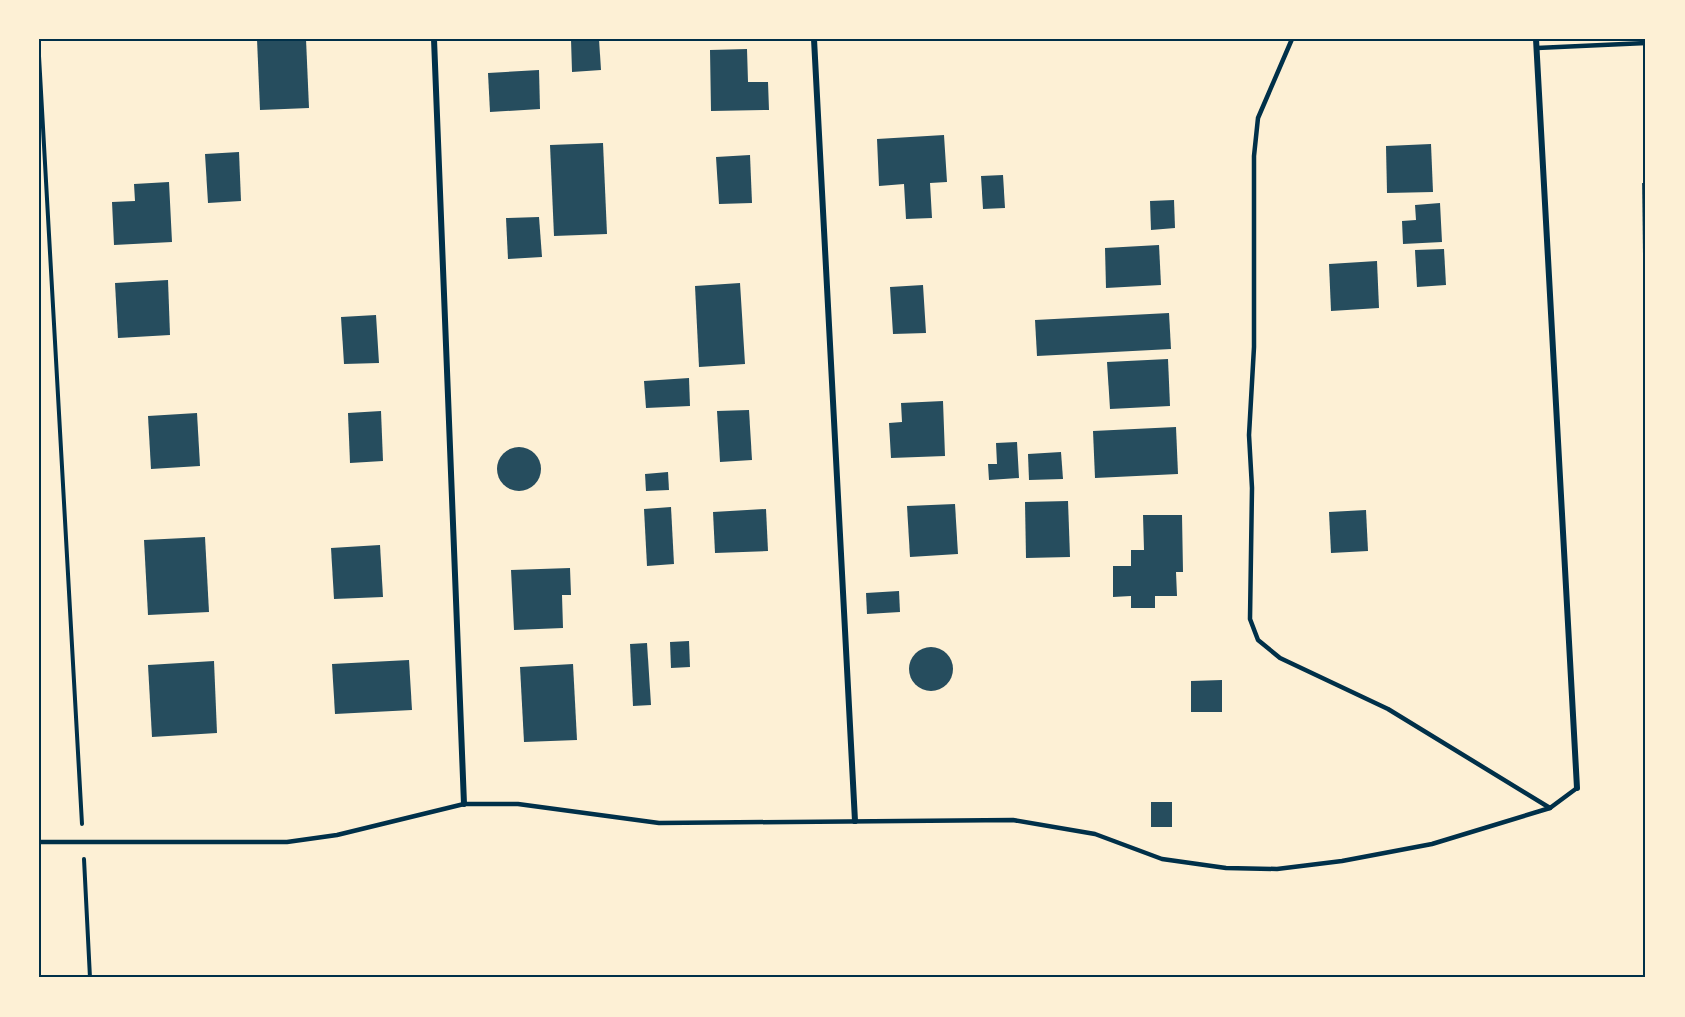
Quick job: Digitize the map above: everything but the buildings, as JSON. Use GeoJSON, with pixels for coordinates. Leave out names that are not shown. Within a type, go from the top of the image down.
{"type":"FeatureCollection","features":[{"type":"Feature","properties":{"kind":"street"},"geometry":{"type":"LineString","coordinates":[[434,39],[464,804]]}},
{"type":"Feature","properties":{"kind":"street"},"geometry":{"type":"LineString","coordinates":[[814,39],[855,821]]}},
{"type":"Feature","properties":{"kind":"street"},"geometry":{"type":"LineString","coordinates":[[1536,39],[1577,788]]}},
{"type":"Feature","properties":{"kind":"lane"},"geometry":{"type":"LineString","coordinates":[[1292,39],[1258,118],[1254,156],[1254,347],[1249,435],[1252,488],[1250,618],[1258,640],[1280,658],[1388,709],[1550,808]]}},
{"type":"Feature","properties":{"kind":"lane"},"geometry":{"type":"LineString","coordinates":[[1537,48],[1646,42]]}},
{"type":"Feature","properties":{"kind":"lane"},"geometry":{"type":"LineString","coordinates":[[39,842],[287,842],[337,835],[464,804],[518,804],[659,823],[1013,820],[1095,834],[1162,859],[1226,868],[1277,869],[1342,861],[1432,844],[1550,808],[1577,788]]}},
{"type":"Feature","properties":{"kind":"path"},"geometry":{"type":"LineString","coordinates":[[39,56],[90,978]]}}]}
